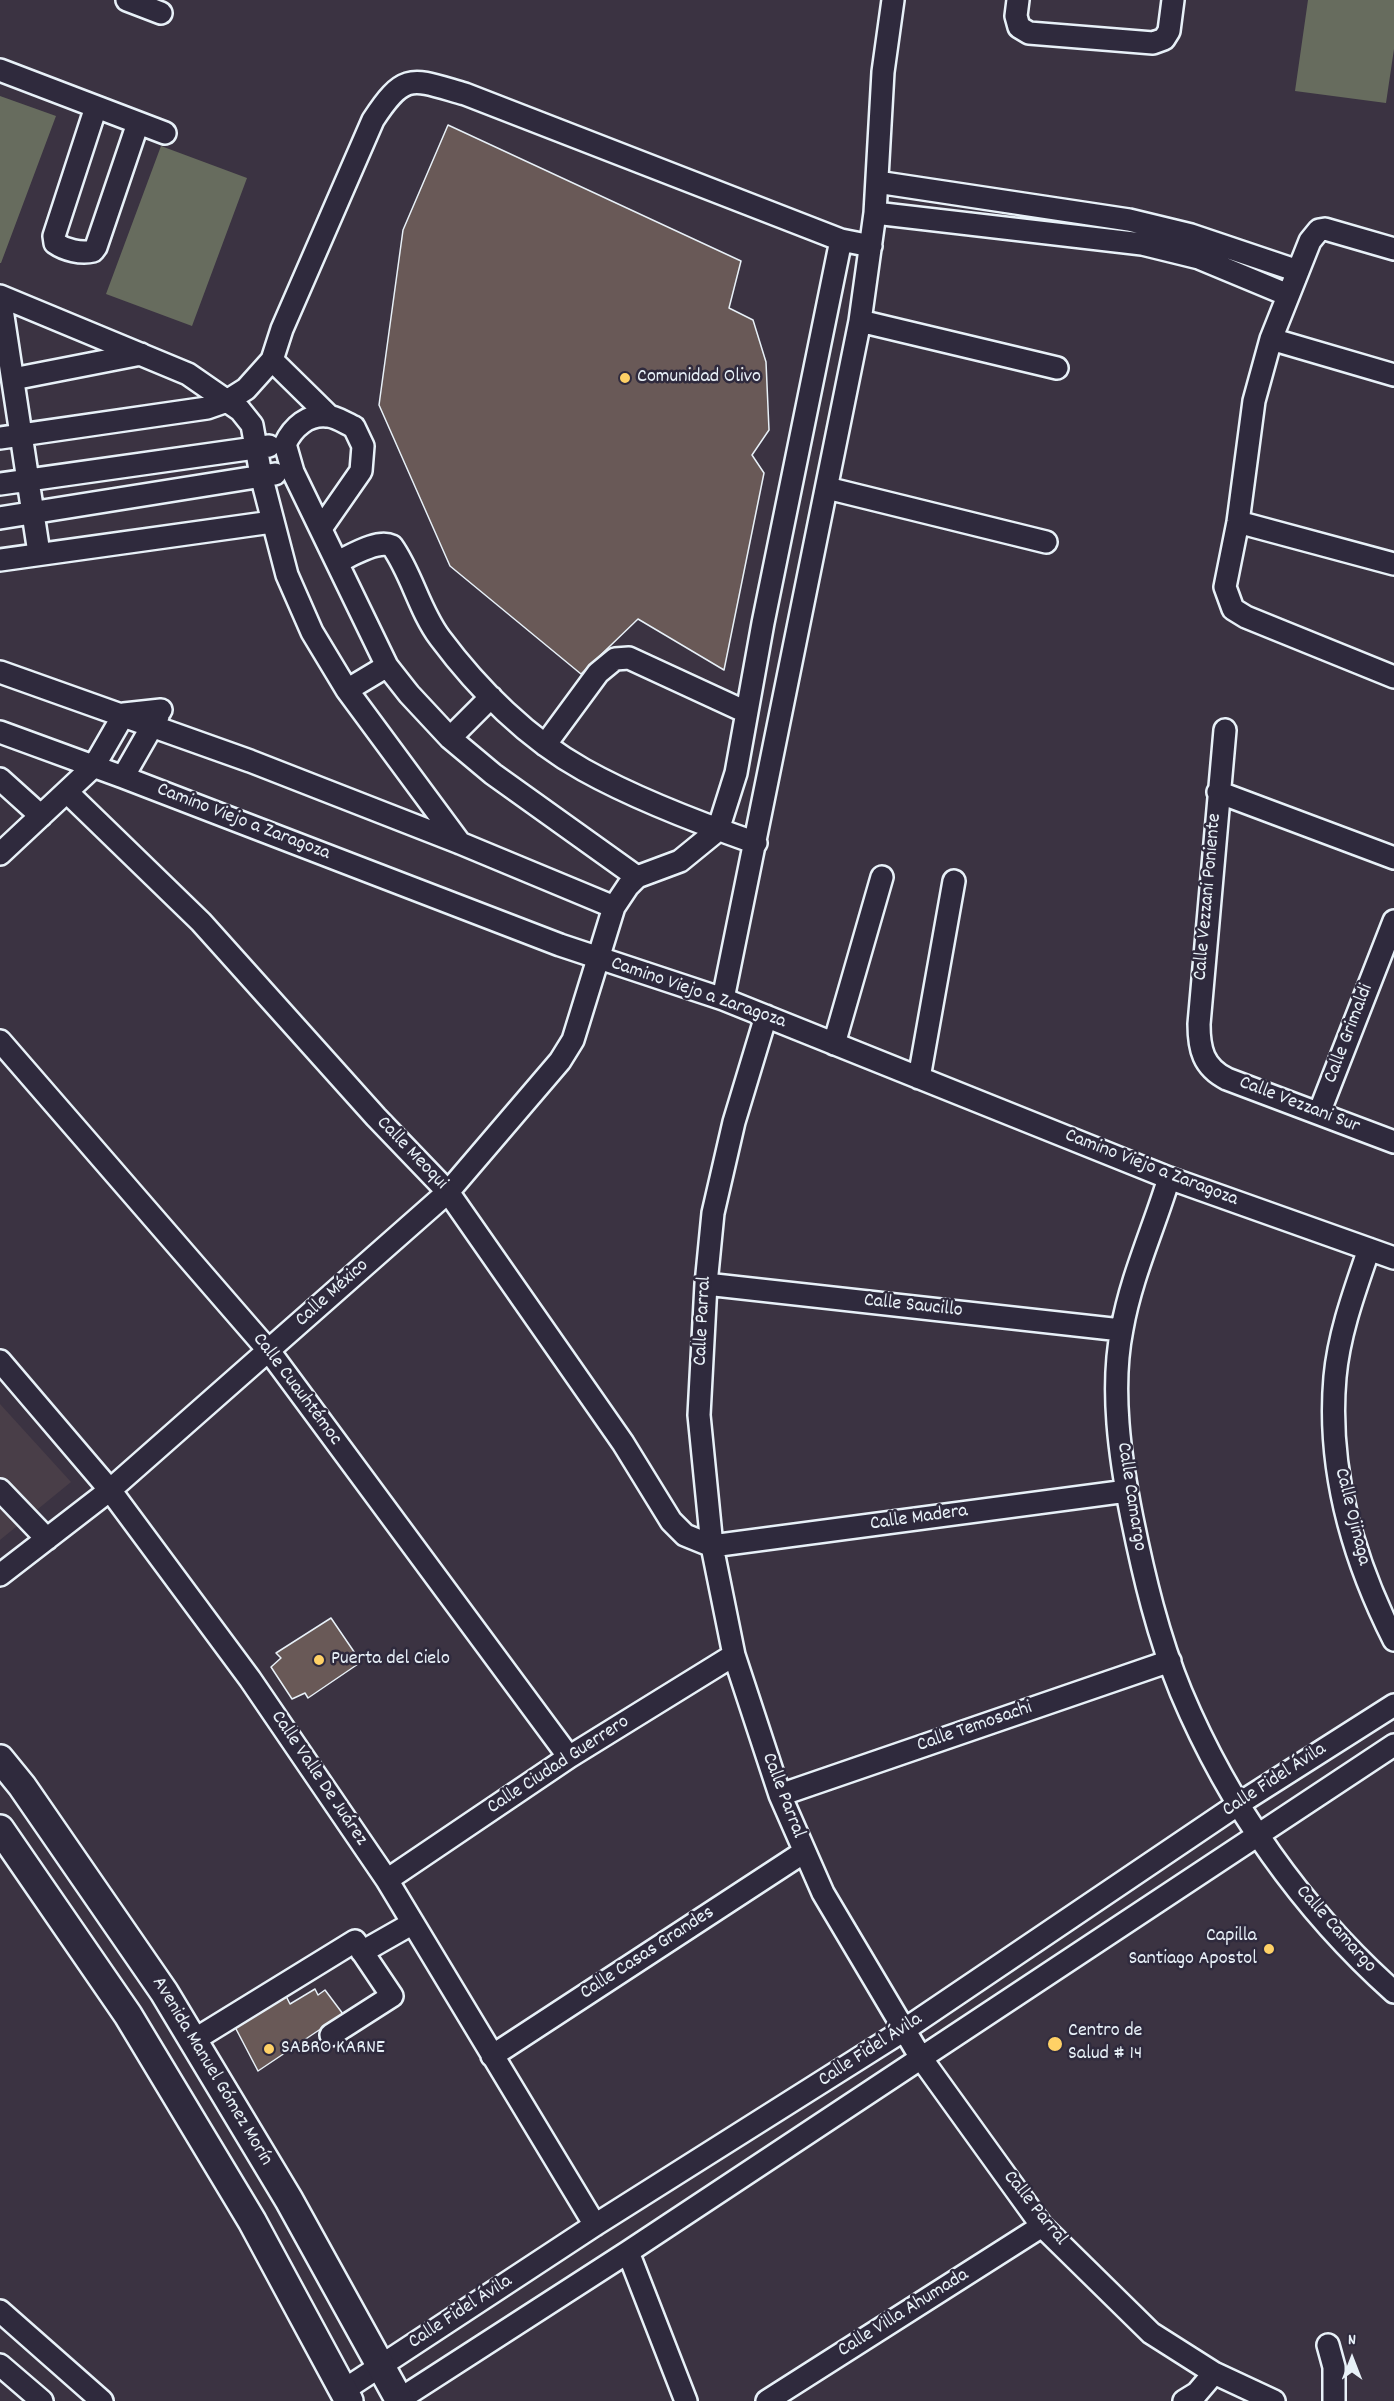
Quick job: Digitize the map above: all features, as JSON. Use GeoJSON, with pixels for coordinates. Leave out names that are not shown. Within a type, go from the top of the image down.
{"type":"FeatureCollection","features":[{"type":"Feature","properties":{"kind":"main road","name":"Avenida Manuel Gómez Morín"},"geometry":{"type":"LineString","coordinates":[[0,1759],[22,1786],[164,1992],[194,2040],[289,2200],[399,2401]]}},
{"type":"Feature","properties":{"kind":"main road"},"geometry":{"type":"LineString","coordinates":[[0,1829],[128,2015],[252,2221],[346,2396]]}},
{"type":"Feature","properties":{"kind":"street"},"geometry":{"type":"LineString","coordinates":[[127,0],[161,13]]}},
{"type":"Feature","properties":{"kind":"street"},"geometry":{"type":"LineString","coordinates":[[723,999],[860,321],[875,213],[883,72],[893,0]]}},
{"type":"Feature","properties":{"kind":"street"},"geometry":{"type":"LineString","coordinates":[[1018,0],[1016,16],[1019,27],[1029,33],[1153,43],[1164,39],[1169,31],[1173,0]]}},
{"type":"Feature","properties":{"kind":"street"},"geometry":{"type":"LineString","coordinates":[[0,70],[165,134]]}},
{"type":"Feature","properties":{"kind":"street"},"geometry":{"type":"LineString","coordinates":[[0,438],[207,408],[246,389],[272,360],[282,329],[372,120],[388,97],[399,86],[409,82],[424,82],[465,94],[842,240],[871,246]]}},
{"type":"Feature","properties":{"kind":"street"},"geometry":{"type":"LineString","coordinates":[[96,107],[54,236],[58,246],[81,252],[93,251],[96,247],[138,123]]}},
{"type":"Feature","properties":{"kind":"street"},"geometry":{"type":"LineString","coordinates":[[877,182],[1129,220],[1191,235],[1298,271]]}},
{"type":"Feature","properties":{"kind":"street"},"geometry":{"type":"LineString","coordinates":[[875,213],[1142,244],[1199,258],[1288,295]]}},
{"type":"Feature","properties":{"kind":"street"},"geometry":{"type":"LineString","coordinates":[[1394,249],[1334,231],[1319,231],[1310,241],[1270,339],[1254,400],[1238,522],[1225,587],[1233,609],[1246,617],[1394,677]]}},
{"type":"Feature","properties":{"kind":"street"},"geometry":{"type":"LineString","coordinates":[[328,416],[304,420],[290,433],[285,444],[293,472],[322,527],[387,666],[450,738],[493,774],[637,877],[680,861],[718,830],[736,773],[746,712],[842,240]]}},
{"type":"Feature","properties":{"kind":"street"},"geometry":{"type":"LineString","coordinates":[[0,296],[188,374],[240,410],[252,425],[261,475],[287,575],[312,632],[347,690],[460,843]]}},
{"type":"Feature","properties":{"kind":"street"},"geometry":{"type":"LineString","coordinates":[[0,296],[39,553]]}},
{"type":"Feature","properties":{"kind":"street"},"geometry":{"type":"LineString","coordinates":[[860,321],[1057,368]]}},
{"type":"Feature","properties":{"kind":"street"},"geometry":{"type":"LineString","coordinates":[[1270,339],[1394,375]]}},
{"type":"Feature","properties":{"kind":"street"},"geometry":{"type":"LineString","coordinates":[[13,379],[141,354]]}},
{"type":"Feature","properties":{"kind":"street"},"geometry":{"type":"LineString","coordinates":[[272,360],[328,416],[354,427],[363,446],[361,471],[322,527]]}},
{"type":"Feature","properties":{"kind":"street"},"geometry":{"type":"LineString","coordinates":[[0,484],[285,444]]}},
{"type":"Feature","properties":{"kind":"street"},"geometry":{"type":"LineString","coordinates":[[0,518],[261,475],[293,472]]}},
{"type":"Feature","properties":{"kind":"street"},"geometry":{"type":"LineString","coordinates":[[827,488],[1046,542]]}},
{"type":"Feature","properties":{"kind":"street"},"geometry":{"type":"LineString","coordinates":[[0,560],[272,522]]}},
{"type":"Feature","properties":{"kind":"street"},"geometry":{"type":"LineString","coordinates":[[1238,522],[1394,564]]}},
{"type":"Feature","properties":{"kind":"street"},"geometry":{"type":"LineString","coordinates":[[337,562],[384,543],[392,546],[423,614],[440,639],[491,697],[545,745],[584,770],[718,830],[756,843]]}},
{"type":"Feature","properties":{"kind":"street"},"geometry":{"type":"LineString","coordinates":[[545,745],[598,673],[607,664],[622,657],[636,660],[687,687],[746,712]]}},
{"type":"Feature","properties":{"kind":"street"},"geometry":{"type":"LineString","coordinates":[[347,690],[387,666]]}},
{"type":"Feature","properties":{"kind":"street"},"geometry":{"type":"LineString","coordinates":[[0,672],[124,714],[250,761],[460,843],[615,907]]}},
{"type":"Feature","properties":{"kind":"street"},"geometry":{"type":"LineString","coordinates":[[450,738],[491,697]]}},
{"type":"Feature","properties":{"kind":"street"},"geometry":{"type":"LineString","coordinates":[[0,854],[94,766],[124,714]]}},
{"type":"Feature","properties":{"kind":"street"},"geometry":{"type":"LineString","coordinates":[[123,777],[153,726]]}},
{"type":"Feature","properties":{"kind":"street","name":"Calle Vezzani Poniente"},"geometry":{"type":"LineString","coordinates":[[1206,1064],[1199,1039],[1198,1024],[1225,730]]}},
{"type":"Feature","properties":{"kind":"street","name":"Camino Viejo a Zaragoza"},"geometry":{"type":"LineString","coordinates":[[0,732],[600,959],[723,999],[1169,1178],[1394,1258]]}},
{"type":"Feature","properties":{"kind":"street"},"geometry":{"type":"LineString","coordinates":[[0,780],[41,816]]}},
{"type":"Feature","properties":{"kind":"street","name":"Calle Meoqui"},"geometry":{"type":"LineString","coordinates":[[67,792],[201,922],[376,1117],[448,1192],[623,1443],[671,1521],[685,1535],[712,1546]]}},
{"type":"Feature","properties":{"kind":"street"},"geometry":{"type":"LineString","coordinates":[[1218,792],[1394,858]]}},
{"type":"Feature","properties":{"kind":"street","name":"Calle México"},"geometry":{"type":"LineString","coordinates":[[0,1575],[110,1490],[448,1192],[560,1061],[573,1040],[615,907],[627,886],[637,877]]}},
{"type":"Feature","properties":{"kind":"street"},"geometry":{"type":"LineString","coordinates":[[834,1044],[882,877]]}},
{"type":"Feature","properties":{"kind":"street"},"geometry":{"type":"LineString","coordinates":[[919,1078],[954,881]]}},
{"type":"Feature","properties":{"kind":"street","name":"Calle Grimaldi"},"geometry":{"type":"LineString","coordinates":[[1319,1113],[1394,921]]}},
{"type":"Feature","properties":{"kind":"street","name":"Calle Parral"},"geometry":{"type":"LineString","coordinates":[[766,1016],[734,1122],[716,1202],[706,1284],[699,1415],[712,1546],[734,1655],[780,1795],[823,1893],[921,2058],[1042,2226],[1151,2333],[1214,2373],[1274,2401]]}},
{"type":"Feature","properties":{"kind":"street","name":"Calle Cuauhtémoc"},"geometry":{"type":"LineString","coordinates":[[0,1041],[269,1351],[569,1757]]}},
{"type":"Feature","properties":{"kind":"street","name":"Calle Vezzani Sur"},"geometry":{"type":"LineString","coordinates":[[1206,1064],[1227,1078],[1394,1142]]}},
{"type":"Feature","properties":{"kind":"street","name":"Calle Camargo"},"geometry":{"type":"LineString","coordinates":[[1169,1178],[1133,1283],[1121,1330],[1117,1377],[1126,1491],[1146,1586],[1170,1661],[1203,1738],[1258,1836],[1310,1907],[1356,1958],[1394,1992]]}},
{"type":"Feature","properties":{"kind":"street","name":"Calle Ojinaga"},"geometry":{"type":"LineString","coordinates":[[1369,1249],[1343,1332],[1335,1376],[1334,1423],[1338,1479],[1353,1539],[1374,1600],[1394,1640]]}},
{"type":"Feature","properties":{"kind":"street","name":"Calle Saucillo"},"geometry":{"type":"LineString","coordinates":[[706,1284],[1121,1330]]}},
{"type":"Feature","properties":{"kind":"street","name":"Calle Valle De Juárez"},"geometry":{"type":"LineString","coordinates":[[0,1361],[110,1490],[250,1679],[387,1880],[595,2225]]}},
{"type":"Feature","properties":{"kind":"street"},"geometry":{"type":"LineString","coordinates":[[0,1490],[47,1539]]}},
{"type":"Feature","properties":{"kind":"street","name":"Calle Madera"},"geometry":{"type":"LineString","coordinates":[[712,1546],[1126,1491]]}},
{"type":"Feature","properties":{"kind":"street","name":"Calle Ciudad Guerrero"},"geometry":{"type":"LineString","coordinates":[[387,1880],[569,1757],[734,1655]]}},
{"type":"Feature","properties":{"kind":"street","name":"Calle Temosachi"},"geometry":{"type":"LineString","coordinates":[[780,1795],[1170,1661]]}},
{"type":"Feature","properties":{"kind":"street","name":"Calle Fidel Ávila"},"geometry":{"type":"LineString","coordinates":[[346,2396],[379,2367],[595,2225],[904,2030],[1240,1803],[1394,1706]]}},
{"type":"Feature","properties":{"kind":"street","name":"Calle Fidel Ávila"},"geometry":{"type":"LineString","coordinates":[[399,2401],[1394,1745]]}},
{"type":"Feature","properties":{"kind":"street","name":"Calle Casas Grandes"},"geometry":{"type":"LineString","coordinates":[[492,2056],[804,1852]]}},
{"type":"Feature","properties":{"kind":"street"},"geometry":{"type":"LineString","coordinates":[[362,1952],[413,1923]]}},
{"type":"Feature","properties":{"kind":"street"},"geometry":{"type":"LineString","coordinates":[[194,2040],[355,1941],[392,1996],[332,2035]]}},
{"type":"Feature","properties":{"kind":"street","name":"Calle Villa Ahumada"},"geometry":{"type":"LineString","coordinates":[[767,2401],[1042,2226]]}},
{"type":"Feature","properties":{"kind":"street"},"geometry":{"type":"LineString","coordinates":[[628,2252],[687,2401]]}},
{"type":"Feature","properties":{"kind":"street"},"geometry":{"type":"LineString","coordinates":[[4,2323],[102,2401]]}},
{"type":"Feature","properties":{"kind":"street"},"geometry":{"type":"LineString","coordinates":[[1328,2345],[1334,2367],[1334,2401]]}},
{"type":"Feature","properties":{"kind":"street"},"geometry":{"type":"LineString","coordinates":[[0,2365],[42,2401]]}},
{"type":"Feature","properties":{"kind":"street"},"geometry":{"type":"LineString","coordinates":[[1192,2399],[1214,2373]]}},
{"type":"Feature","properties":{"kind":"shaded area"},"geometry":{"type":"Polygon","coordinates":[[[0,1404],[71,1482],[0,1540],[0,1404]]]}},
{"type":"Feature","properties":{"kind":"green space"},"geometry":{"type":"Polygon","coordinates":[[[1308,0],[1394,0],[1394,49],[1386,103],[1295,91],[1308,0]]]}},
{"type":"Feature","properties":{"kind":"green space"},"geometry":{"type":"Polygon","coordinates":[[[0,96],[56,116],[1,263],[0,263],[0,96]]]}},
{"type":"Feature","properties":{"kind":"green space"},"geometry":{"type":"Polygon","coordinates":[[[161,146],[247,178],[192,326],[106,294],[161,146]]]}},
{"type":"Feature","properties":{"kind":"building"},"geometry":{"type":"Polygon","coordinates":[[[448,125],[741,261],[729,308],[753,320],[766,362],[769,430],[752,455],[764,473],[724,670],[638,619],[581,674],[450,566],[379,405],[403,230],[448,125]]]}},
{"type":"Feature","properties":{"kind":"building","name":"Puerta del Cielo"},"geometry":{"type":"Polygon","coordinates":[[[331,1618],[361,1662],[308,1698],[305,1693],[292,1699],[271,1667],[281,1658],[276,1653],[331,1618]]]}},
{"type":"Feature","properties":{"kind":"building","name":"SABRO KARNE"},"geometry":{"type":"Polygon","coordinates":[[[315,1989],[318,1995],[325,1990],[343,2014],[258,2071],[235,2027],[285,1994],[290,2004],[315,1989]]]}},
{"type":"Feature","properties":{"kind":"place","name":"Comunidad Olivo"},"geometry":{"type":"Point","coordinates":[625,378]}},
{"type":"Feature","properties":{"kind":"place","name":"Puerta del Cielo"},"geometry":{"type":"Point","coordinates":[319,1660]}},
{"type":"Feature","properties":{"kind":"place","name":"Capilla Santiago Apostol"},"geometry":{"type":"Point","coordinates":[1269,1949]}},
{"type":"Feature","properties":{"kind":"place","name":"Centro de Salud # 14"},"geometry":{"type":"Point","coordinates":[1055,2044]}},
{"type":"Feature","properties":{"kind":"place","name":"SABRO KARNE"},"geometry":{"type":"Point","coordinates":[269,2049]}}]}
